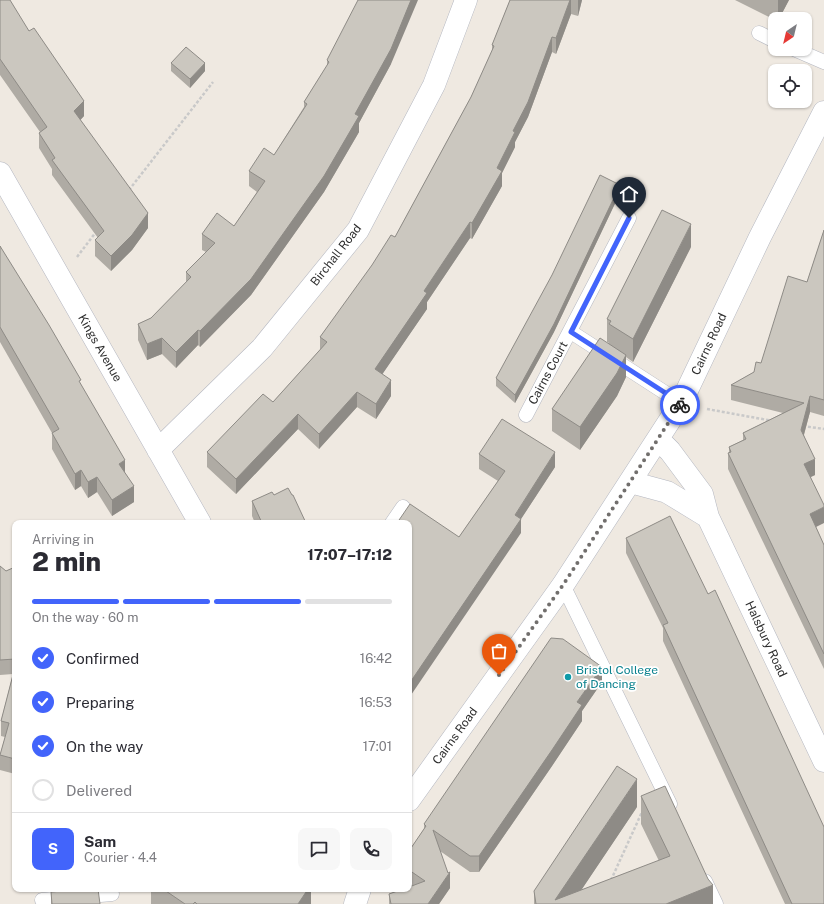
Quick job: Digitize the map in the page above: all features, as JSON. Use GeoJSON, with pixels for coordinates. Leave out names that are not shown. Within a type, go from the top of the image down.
{"type":"FeatureCollection","features":[{"type":"Feature","properties":{"kind":"street","name":"Birchall Road"},"geometry":{"type":"LineString","coordinates":[[158,450],[262,348],[358,230],[434,85],[466,0]]}},
{"type":"Feature","properties":{"kind":"street","name":"Cairns Road"},"geometry":{"type":"LineString","coordinates":[[412,792],[563,585],[681,403],[760,237],[824,112]]}},
{"type":"Feature","properties":{"kind":"street","name":"Kings Avenue"},"geometry":{"type":"LineString","coordinates":[[0,173],[198,520]]}},
{"type":"Feature","properties":{"kind":"street","name":"Halsbury Road"},"geometry":{"type":"LineString","coordinates":[[658,439],[670,451],[702,494],[708,517],[824,761]]}},
{"type":"Feature","properties":{"kind":"street"},"geometry":{"type":"LineString","coordinates":[[630,482],[667,492],[708,517]]}},
{"type":"Feature","properties":{"kind":"street"},"geometry":{"type":"LineString","coordinates":[[355,904],[359,892]]}},
{"type":"Feature","properties":{"kind":"lane"},"geometry":{"type":"LineString","coordinates":[[759,33],[768,37]]}},
{"type":"Feature","properties":{"kind":"lane"},"geometry":{"type":"LineString","coordinates":[[810,56],[824,62]]}},
{"type":"Feature","properties":{"kind":"lane","name":"Cairns Court"},"geometry":{"type":"LineString","coordinates":[[526,415],[571,332],[629,218]]}},
{"type":"Feature","properties":{"kind":"lane","name":"Cairns Court"},"geometry":{"type":"LineString","coordinates":[[571,332],[681,403]]}},
{"type":"Feature","properties":{"kind":"lane"},"geometry":{"type":"LineString","coordinates":[[394,520],[403,507]]}},
{"type":"Feature","properties":{"kind":"lane"},"geometry":{"type":"LineString","coordinates":[[563,585],[633,726],[676,819]]}},
{"type":"Feature","properties":{"kind":"lane"},"geometry":{"type":"LineString","coordinates":[[699,868],[716,904]]}},
{"type":"Feature","properties":{"kind":"lane"},"geometry":{"type":"LineString","coordinates":[[42,900],[113,896]]}},
{"type":"Feature","properties":{"kind":"path"},"geometry":{"type":"LineString","coordinates":[[127,193],[213,82]]}},
{"type":"Feature","properties":{"kind":"path"},"geometry":{"type":"LineString","coordinates":[[60,279],[98,230]]}},
{"type":"Feature","properties":{"kind":"path"},"geometry":{"type":"LineString","coordinates":[[681,403],[777,421]]}},
{"type":"Feature","properties":{"kind":"path"},"geometry":{"type":"LineString","coordinates":[[801,425],[824,429]]}},
{"type":"Feature","properties":{"kind":"path"},"geometry":{"type":"LineString","coordinates":[[608,887],[640,818],[644,806]]}},
{"type":"Feature","properties":{"kind":"building"},"geometry":{"type":"Polygon","coordinates":[[[0,0],[10,0],[29,31],[34,28],[84,101],[74,111],[148,213],[132,235],[111,256],[95,240],[104,231],[52,160],[55,158],[39,133],[47,127],[0,59],[0,0]]]}},
{"type":"Feature","properties":{"kind":"building"},"geometry":{"type":"Polygon","coordinates":[[[358,0],[411,0],[391,49],[355,114],[359,116],[324,176],[251,279],[200,331],[198,330],[176,352],[162,338],[147,344],[138,324],[151,318],[191,277],[186,272],[215,243],[202,234],[217,213],[234,226],[265,181],[249,171],[264,148],[274,155],[307,104],[304,102],[329,62],[327,60],[358,0]]]}},
{"type":"Feature","properties":{"kind":"building"},"geometry":{"type":"Polygon","coordinates":[[[510,0],[570,0],[556,38],[552,37],[528,102],[513,131],[515,132],[497,168],[502,171],[472,223],[470,222],[424,291],[427,293],[375,369],[391,380],[376,404],[357,392],[319,434],[298,414],[236,479],[207,452],[263,394],[273,402],[327,342],[320,337],[372,265],[391,235],[395,237],[471,97],[494,46],[492,45],[510,0]]]}},
{"type":"Feature","properties":{"kind":"building"},"geometry":{"type":"Polygon","coordinates":[[[186,47],[205,63],[190,79],[171,63],[186,47]]]}},
{"type":"Feature","properties":{"kind":"building"},"geometry":{"type":"Polygon","coordinates":[[[600,175],[620,185],[554,324],[515,395],[496,378],[552,275],[600,175]]]}},
{"type":"Feature","properties":{"kind":"building"},"geometry":{"type":"Polygon","coordinates":[[[662,210],[691,224],[633,339],[609,324],[611,321],[607,319],[662,210]]]}},
{"type":"Feature","properties":{"kind":"building"},"geometry":{"type":"Polygon","coordinates":[[[824,230],[824,400],[810,396],[801,430],[815,459],[804,464],[824,505],[824,507],[810,514],[824,545],[824,654],[728,453],[731,452],[729,447],[746,439],[743,433],[804,403],[731,385],[754,372],[756,362],[761,363],[788,276],[807,282],[824,230]]]}},
{"type":"Feature","properties":{"kind":"building"},"geometry":{"type":"Polygon","coordinates":[[[0,246],[49,325],[81,380],[79,381],[125,460],[119,464],[134,486],[112,500],[97,477],[88,482],[81,470],[75,474],[52,433],[59,429],[0,327],[0,246]]]}},
{"type":"Feature","properties":{"kind":"building"},"geometry":{"type":"Polygon","coordinates":[[[600,338],[626,355],[617,373],[580,427],[552,409],[600,338]]]}},
{"type":"Feature","properties":{"kind":"building"},"geometry":{"type":"Polygon","coordinates":[[[502,419],[555,452],[515,515],[521,519],[412,680],[412,520],[399,520],[410,504],[459,537],[505,471],[479,454],[502,419]]]}},
{"type":"Feature","properties":{"kind":"building"},"geometry":{"type":"Polygon","coordinates":[[[288,488],[293,495],[305,520],[261,520],[252,501],[272,492],[274,495],[288,488]]]}},
{"type":"Feature","properties":{"kind":"building"},"geometry":{"type":"Polygon","coordinates":[[[670,516],[708,594],[715,590],[824,827],[824,904],[792,904],[663,625],[668,623],[626,538],[670,516]]]}},
{"type":"Feature","properties":{"kind":"building"},"geometry":{"type":"Polygon","coordinates":[[[0,566],[6,571],[12,568],[12,659],[0,660],[0,566]]]}},
{"type":"Feature","properties":{"kind":"building"},"geometry":{"type":"Polygon","coordinates":[[[551,638],[563,639],[602,667],[577,702],[582,705],[479,856],[470,856],[433,830],[448,873],[450,872],[428,904],[391,904],[389,894],[395,892],[412,892],[412,886],[425,881],[412,872],[412,847],[426,826],[424,824],[551,638]]]}},
{"type":"Feature","properties":{"kind":"building"},"geometry":{"type":"Polygon","coordinates":[[[12,679],[12,758],[0,755],[9,723],[1,721],[12,679]]]}},
{"type":"Feature","properties":{"kind":"building"},"geometry":{"type":"Polygon","coordinates":[[[617,766],[637,779],[555,900],[670,856],[641,796],[665,786],[708,879],[713,885],[666,904],[536,904],[534,891],[617,766]]]}},
{"type":"Feature","properties":{"kind":"building"},"geometry":{"type":"Polygon","coordinates":[[[51,892],[98,892],[100,904],[52,904],[51,892]]]}},
{"type":"Feature","properties":{"kind":"building"},"geometry":{"type":"Polygon","coordinates":[[[167,892],[306,892],[298,904],[197,904],[195,902],[193,904],[185,904],[167,892]]]}},
{"type":"Feature","properties":{"kind":"way so far"},"geometry":{"type":"LineString","coordinates":[[499,675],[563,585],[680,405]]}},
{"type":"Feature","properties":{"kind":"place","name":"Bristol College of Dancing"},"geometry":{"type":"Point","coordinates":[568,677]}},
{"type":"Feature","properties":{"kind":"route"},"geometry":{"type":"LineString","coordinates":[[629,218],[571,332],[681,403],[680,405]]}}]}
